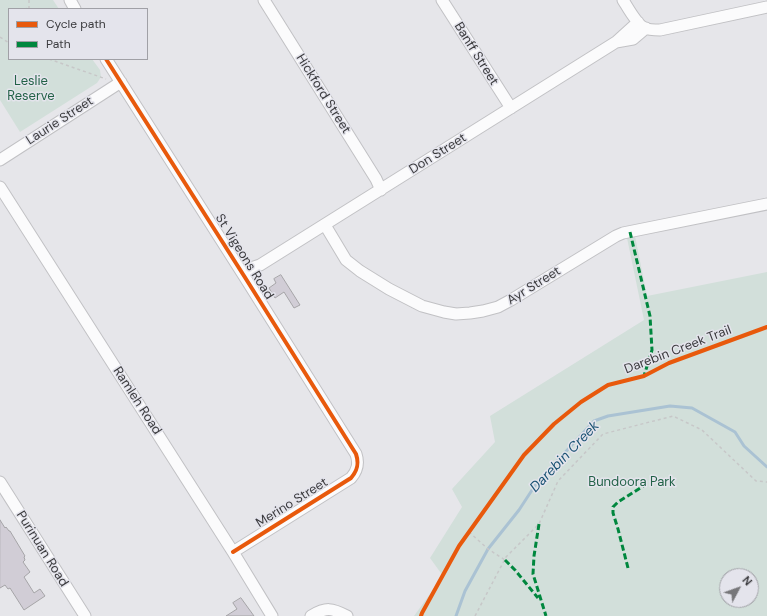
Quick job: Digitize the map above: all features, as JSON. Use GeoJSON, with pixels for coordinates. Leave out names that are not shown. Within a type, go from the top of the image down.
{"type":"FeatureCollection","features":[{"type":"Feature","properties":{"kind":"street","name":"Hickford Street"},"geometry":{"type":"LineString","coordinates":[[264,0],[376,179],[381,190]]}},
{"type":"Feature","properties":{"kind":"street","name":"Banff Street"},"geometry":{"type":"LineString","coordinates":[[442,0],[511,108]]}},
{"type":"Feature","properties":{"kind":"street"},"geometry":{"type":"LineString","coordinates":[[623,0],[642,25],[650,30],[660,30],[767,7]]}},
{"type":"Feature","properties":{"kind":"street","name":"Don Street"},"geometry":{"type":"LineString","coordinates":[[244,276],[254,274],[260,266],[616,42],[633,39],[642,25]]}},
{"type":"Feature","properties":{"kind":"street","name":"St Vigeons Road"},"geometry":{"type":"LineString","coordinates":[[107,60],[356,454],[358,460],[357,468]]}},
{"type":"Feature","properties":{"kind":"street","name":"Laurie Street"},"geometry":{"type":"LineString","coordinates":[[0,160],[121,82]]}},
{"type":"Feature","properties":{"kind":"street","name":"Ramleh Road"},"geometry":{"type":"LineString","coordinates":[[0,187],[233,552],[272,616]]}},
{"type":"Feature","properties":{"kind":"street","name":"Ayr Street"},"geometry":{"type":"LineString","coordinates":[[325,225],[346,260],[360,271],[389,289],[422,306],[456,314],[483,312],[498,307],[623,233],[767,204]]}},
{"type":"Feature","properties":{"kind":"street","name":"Merino Street"},"geometry":{"type":"LineString","coordinates":[[233,552],[351,478],[357,468]]}},
{"type":"Feature","properties":{"kind":"street","name":"Purinuan Road"},"geometry":{"type":"LineString","coordinates":[[0,482],[85,616]]}},
{"type":"Feature","properties":{"kind":"street"},"geometry":{"type":"LineString","coordinates":[[311,616],[320,611],[332,610],[347,616]]}},
{"type":"Feature","properties":{"kind":"path"},"geometry":{"type":"LineString","coordinates":[[51,60],[108,80]]}},
{"type":"Feature","properties":{"kind":"path"},"geometry":{"type":"LineString","coordinates":[[475,616],[506,557],[539,524],[558,481],[603,434],[673,416],[702,430],[756,481],[767,482]]}},
{"type":"Feature","properties":{"kind":"path"},"geometry":{"type":"LineString","coordinates":[[466,537],[473,526]]}},
{"type":"Feature","properties":{"kind":"path"},"geometry":{"type":"LineString","coordinates":[[469,532],[488,549],[505,560]]}},
{"type":"Feature","properties":{"kind":"green space","name":"Leslie Reserve"},"geometry":{"type":"Polygon","coordinates":[[[0,0],[53,0],[58,8],[8,8],[8,60],[93,60],[100,70],[101,77],[97,83],[20,132],[0,100],[0,0]]]}},
{"type":"Feature","properties":{"kind":"green space","name":"Bundoora Park"},"geometry":{"type":"Polygon","coordinates":[[[635,236],[647,296],[767,272],[767,616],[414,616],[443,576],[430,558],[462,507],[452,489],[495,442],[490,416],[644,320],[627,238],[635,236]]]}},
{"type":"Feature","properties":{"kind":"building"},"geometry":{"type":"Polygon","coordinates":[[[281,275],[300,305],[294,308],[284,292],[275,298],[269,288],[276,283],[274,279],[281,275]]]}},
{"type":"Feature","properties":{"kind":"building"},"geometry":{"type":"Polygon","coordinates":[[[0,520],[5,528],[6,527],[10,531],[25,556],[25,560],[23,562],[30,572],[24,577],[34,593],[40,589],[45,596],[24,610],[10,588],[8,589],[5,585],[0,588],[0,520]]]}},
{"type":"Feature","properties":{"kind":"building"},"geometry":{"type":"Polygon","coordinates":[[[241,598],[254,616],[226,616],[237,609],[233,603],[241,598]]]}},
{"type":"Feature","properties":{"kind":"waterway","name":"Darebin Creek"},"geometry":{"type":"LineString","coordinates":[[456,616],[465,591],[488,549],[519,510],[536,484],[594,421],[608,416],[670,406],[692,408],[735,432],[744,446],[767,467]]}},
{"type":"Feature","properties":{"kind":"marked path"},"geometry":{"type":"LineString","coordinates":[[630,232],[650,316],[652,350],[644,376]]}},
{"type":"Feature","properties":{"kind":"marked path"},"geometry":{"type":"LineString","coordinates":[[628,568],[613,513],[613,507],[618,502],[645,485]]}},
{"type":"Feature","properties":{"kind":"marked path"},"geometry":{"type":"LineString","coordinates":[[539,524],[533,574],[546,616]]}},
{"type":"Feature","properties":{"kind":"marked path"},"geometry":{"type":"LineString","coordinates":[[505,560],[538,598]]}},
{"type":"Feature","properties":{"kind":"cycle path"},"geometry":{"type":"LineString","coordinates":[[107,60],[357,457],[358,463],[351,478],[233,552]]}},
{"type":"Feature","properties":{"kind":"cycle path","name":"Darebin Creek Trail"},"geometry":{"type":"LineString","coordinates":[[421,616],[459,546],[524,455],[554,424],[581,402],[608,385],[644,376],[669,363],[767,327]]}}]}
